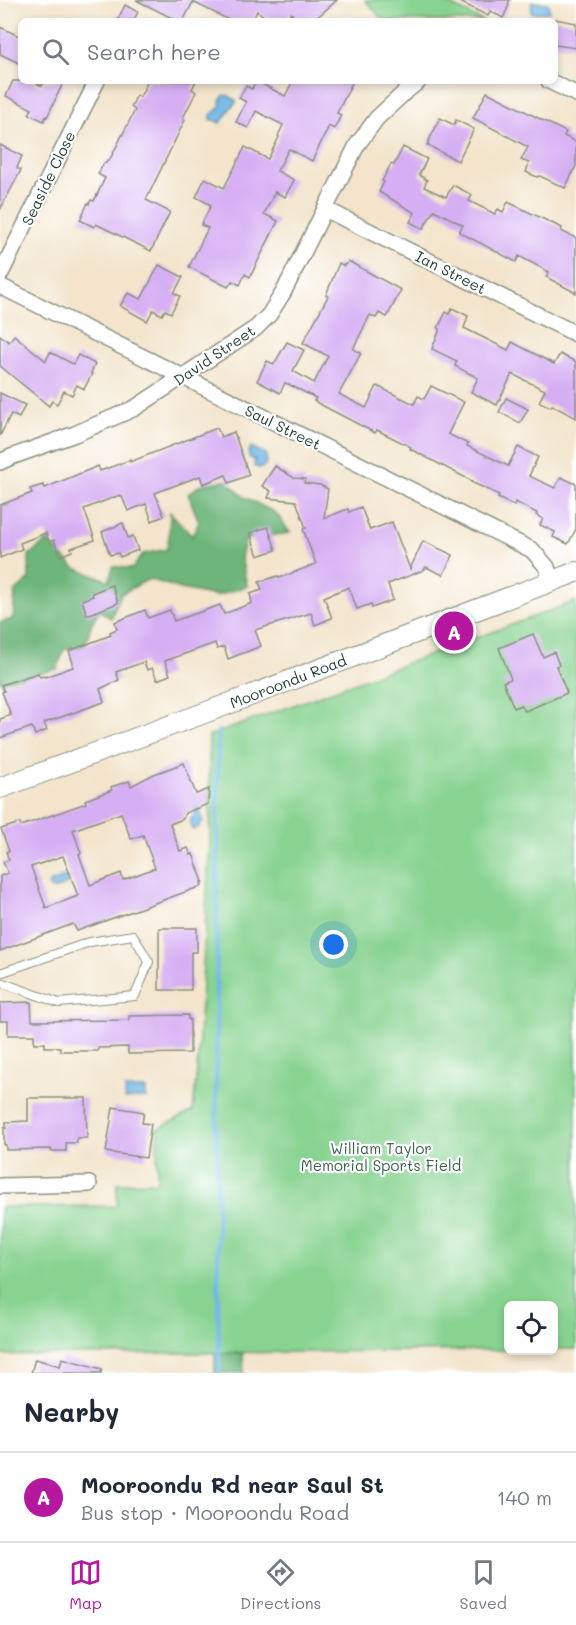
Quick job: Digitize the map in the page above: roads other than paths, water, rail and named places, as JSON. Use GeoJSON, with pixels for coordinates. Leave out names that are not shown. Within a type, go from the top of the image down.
{"type":"FeatureCollection","features":[{"type":"Feature","properties":{"kind":"street","name":"Seaside Close"},"geometry":{"type":"LineString","coordinates":[[0,275],[96,84]]}},
{"type":"Feature","properties":{"kind":"street","name":"David Street"},"geometry":{"type":"LineString","coordinates":[[0,462],[75,434],[135,408],[256,328],[269,315],[284,293],[357,145],[377,118],[415,84]]}},
{"type":"Feature","properties":{"kind":"street"},"geometry":{"type":"LineString","coordinates":[[555,84],[576,94]]}},
{"type":"Feature","properties":{"kind":"street","name":"Ian Street"},"geometry":{"type":"LineString","coordinates":[[325,209],[576,334]]}},
{"type":"Feature","properties":{"kind":"street","name":"Saul Street"},"geometry":{"type":"LineString","coordinates":[[0,286],[532,550],[548,567],[551,581]]}},
{"type":"Feature","properties":{"kind":"street","name":"Mooroondu Road"},"geometry":{"type":"LineString","coordinates":[[0,788],[576,572]]}},
{"type":"Feature","properties":{"kind":"street"},"geometry":{"type":"LineString","coordinates":[[0,1186],[89,1184]]}},
{"type":"Feature","properties":{"kind":"lane"},"geometry":{"type":"LineString","coordinates":[[0,973],[90,942],[134,935],[149,962],[135,996],[59,1003],[0,982]]}},
{"type":"Feature","properties":{"kind":"water"},"geometry":{"type":"Polygon","coordinates":[[[532,2],[547,3],[549,12],[531,13],[532,2]]]}},
{"type":"Feature","properties":{"kind":"water"},"geometry":{"type":"Polygon","coordinates":[[[227,95],[236,100],[236,103],[220,123],[211,119],[211,115],[221,106],[223,96],[227,95]]]}},
{"type":"Feature","properties":{"kind":"water"},"geometry":{"type":"Polygon","coordinates":[[[251,447],[266,454],[266,463],[262,468],[254,466],[255,460],[250,458],[248,453],[251,447]]]}},
{"type":"Feature","properties":{"kind":"water"},"geometry":{"type":"Polygon","coordinates":[[[200,808],[203,821],[193,830],[190,821],[195,814],[194,810],[200,808]]]}},
{"type":"Feature","properties":{"kind":"water"},"geometry":{"type":"Polygon","coordinates":[[[67,877],[69,883],[56,889],[50,889],[48,885],[51,882],[67,877]]]}},
{"type":"Feature","properties":{"kind":"water"},"geometry":{"type":"Polygon","coordinates":[[[125,1089],[146,1089],[146,1098],[125,1099],[125,1089]]]}},
{"type":"Feature","properties":{"kind":"waterway"},"geometry":{"type":"LineString","coordinates":[[218,731],[216,1063],[219,1373]]}},
{"type":"Feature","properties":{"kind":"place","name":"Mooroondu Rd near Saul St"},"geometry":{"type":"Point","coordinates":[454,631]}},
{"type":"Feature","properties":{"kind":"park label","name":"William Taylor Memorial Sports Field"},"geometry":{"type":"Point","coordinates":[381,1156]}}]}
